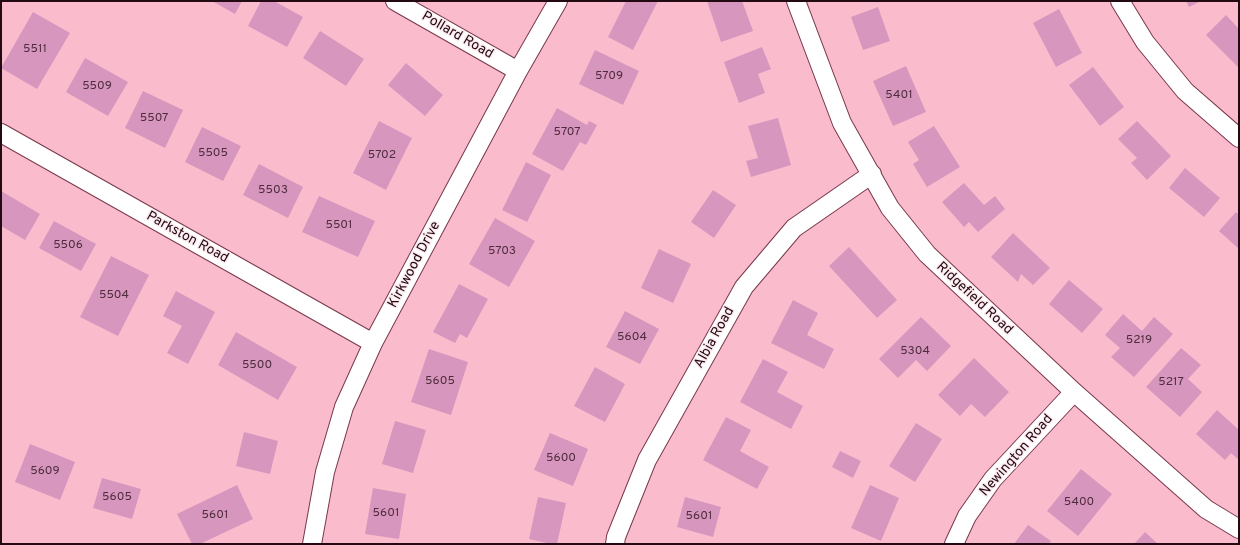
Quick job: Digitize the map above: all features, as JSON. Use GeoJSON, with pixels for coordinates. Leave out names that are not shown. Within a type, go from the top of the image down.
{"type":"FeatureCollection","features":[{"type":"Feature","properties":{"kind":"street","name":"Pollard Road"},"geometry":{"type":"LineString","coordinates":[[395,1],[518,71]]}},
{"type":"Feature","properties":{"kind":"street","name":"Kirkwood Drive"},"geometry":{"type":"LineString","coordinates":[[312,544],[325,472],[344,407],[373,343],[518,71],[558,1]]}},
{"type":"Feature","properties":{"kind":"street","name":"Ridgefield Road"},"geometry":{"type":"LineString","coordinates":[[796,1],[842,122],[890,208],[927,254],[1074,392],[1206,510],[1239,529]]}},
{"type":"Feature","properties":{"kind":"street"},"geometry":{"type":"LineString","coordinates":[[1120,1],[1145,42],[1185,90],[1239,138]]}},
{"type":"Feature","properties":{"kind":"street","name":"Parkston Road"},"geometry":{"type":"LineString","coordinates":[[1,133],[373,343]]}},
{"type":"Feature","properties":{"kind":"street","name":"Albia Road"},"geometry":{"type":"LineString","coordinates":[[615,544],[616,537],[647,460],[744,287],[794,228],[872,174]]}},
{"type":"Feature","properties":{"kind":"street","name":"Newington Road"},"geometry":{"type":"LineString","coordinates":[[954,544],[967,516],[993,479],[1074,392]]}},
{"type":"Feature","properties":{"kind":"building"},"geometry":{"type":"Polygon","coordinates":[[[212,1],[242,1],[235,14],[212,1]]]}},
{"type":"Feature","properties":{"kind":"building"},"geometry":{"type":"Polygon","coordinates":[[[261,1],[274,1],[303,17],[287,47],[248,26],[261,1]]]}},
{"type":"Feature","properties":{"kind":"building"},"geometry":{"type":"Polygon","coordinates":[[[626,1],[658,1],[633,50],[608,37],[626,1]]]}},
{"type":"Feature","properties":{"kind":"building"},"geometry":{"type":"Polygon","coordinates":[[[707,1],[742,1],[753,31],[721,42],[707,1]]]}},
{"type":"Feature","properties":{"kind":"building"},"geometry":{"type":"Polygon","coordinates":[[[1186,1],[1201,1],[1189,7],[1186,1]]]}},
{"type":"Feature","properties":{"kind":"building"},"geometry":{"type":"Polygon","coordinates":[[[878,7],[890,41],[863,50],[851,17],[878,7]]]}},
{"type":"Feature","properties":{"kind":"building"},"geometry":{"type":"Polygon","coordinates":[[[1059,9],[1082,53],[1056,67],[1033,23],[1059,9]]]}},
{"type":"Feature","properties":{"kind":"building"},"geometry":{"type":"Polygon","coordinates":[[[33,12],[70,33],[37,89],[1,68],[33,12]]]}},
{"type":"Feature","properties":{"kind":"building"},"geometry":{"type":"Polygon","coordinates":[[[1226,15],[1239,29],[1239,68],[1206,35],[1226,15]]]}},
{"type":"Feature","properties":{"kind":"building"},"geometry":{"type":"Polygon","coordinates":[[[320,31],[364,59],[346,86],[303,58],[320,31]]]}},
{"type":"Feature","properties":{"kind":"building"},"geometry":{"type":"Polygon","coordinates":[[[762,47],[771,69],[758,74],[765,93],[739,103],[724,62],[762,47]]]}},
{"type":"Feature","properties":{"kind":"building"},"geometry":{"type":"Polygon","coordinates":[[[595,50],[639,71],[623,105],[579,84],[595,50]]]}},
{"type":"Feature","properties":{"kind":"building"},"geometry":{"type":"Polygon","coordinates":[[[85,58],[128,82],[108,116],[66,92],[85,58]]]}},
{"type":"Feature","properties":{"kind":"building"},"geometry":{"type":"Polygon","coordinates":[[[406,63],[443,95],[425,116],[388,85],[406,63]]]}},
{"type":"Feature","properties":{"kind":"building"},"geometry":{"type":"Polygon","coordinates":[[[906,66],[926,112],[893,126],[873,81],[906,66]]]}},
{"type":"Feature","properties":{"kind":"building"},"geometry":{"type":"Polygon","coordinates":[[[1093,67],[1124,107],[1100,126],[1069,85],[1093,67]]]}},
{"type":"Feature","properties":{"kind":"building"},"geometry":{"type":"Polygon","coordinates":[[[143,91],[183,110],[165,148],[125,128],[143,91]]]}},
{"type":"Feature","properties":{"kind":"building"},"geometry":{"type":"Polygon","coordinates":[[[557,108],[587,125],[589,121],[597,125],[586,145],[580,142],[563,171],[532,154],[557,108]]]}},
{"type":"Feature","properties":{"kind":"building"},"geometry":{"type":"Polygon","coordinates":[[[778,118],[791,165],[751,177],[746,161],[758,158],[748,126],[778,118]]]}},
{"type":"Feature","properties":{"kind":"building"},"geometry":{"type":"Polygon","coordinates":[[[379,121],[412,138],[386,190],[353,173],[379,121]]]}},
{"type":"Feature","properties":{"kind":"building"},"geometry":{"type":"Polygon","coordinates":[[[1137,121],[1171,156],[1147,180],[1131,163],[1137,158],[1118,139],[1137,121]]]}},
{"type":"Feature","properties":{"kind":"building"},"geometry":{"type":"Polygon","coordinates":[[[934,126],[960,167],[927,187],[913,164],[919,160],[908,142],[934,126]]]}},
{"type":"Feature","properties":{"kind":"building"},"geometry":{"type":"Polygon","coordinates":[[[202,127],[241,146],[223,181],[185,162],[202,127]]]}},
{"type":"Feature","properties":{"kind":"building"},"geometry":{"type":"Polygon","coordinates":[[[526,162],[551,175],[527,222],[502,210],[526,162]]]}},
{"type":"Feature","properties":{"kind":"building"},"geometry":{"type":"Polygon","coordinates":[[[259,164],[303,187],[288,218],[243,195],[259,164]]]}},
{"type":"Feature","properties":{"kind":"building"},"geometry":{"type":"Polygon","coordinates":[[[1185,168],[1220,198],[1204,217],[1169,188],[1185,168]]]}},
{"type":"Feature","properties":{"kind":"building"},"geometry":{"type":"Polygon","coordinates":[[[964,183],[984,205],[995,196],[1005,209],[978,232],[969,222],[964,227],[942,202],[964,183]]]}},
{"type":"Feature","properties":{"kind":"building"},"geometry":{"type":"Polygon","coordinates":[[[713,190],[736,205],[714,238],[691,222],[713,190]]]}},
{"type":"Feature","properties":{"kind":"building"},"geometry":{"type":"Polygon","coordinates":[[[1,191],[40,214],[25,240],[1,226],[1,191]]]}},
{"type":"Feature","properties":{"kind":"building"},"geometry":{"type":"Polygon","coordinates":[[[319,196],[375,221],[358,257],[302,232],[319,196]]]}},
{"type":"Feature","properties":{"kind":"building"},"geometry":{"type":"Polygon","coordinates":[[[1236,212],[1239,215],[1239,249],[1219,231],[1236,212]]]}},
{"type":"Feature","properties":{"kind":"building"},"geometry":{"type":"Polygon","coordinates":[[[495,218],[535,241],[509,287],[469,264],[495,218]]]}},
{"type":"Feature","properties":{"kind":"building"},"geometry":{"type":"Polygon","coordinates":[[[54,221],[96,244],[81,271],[39,248],[54,221]]]}},
{"type":"Feature","properties":{"kind":"building"},"geometry":{"type":"Polygon","coordinates":[[[1013,233],[1050,268],[1033,285],[1021,274],[1018,282],[991,257],[1013,233]]]}},
{"type":"Feature","properties":{"kind":"building"},"geometry":{"type":"Polygon","coordinates":[[[849,247],[897,300],[877,318],[829,266],[849,247]]]}},
{"type":"Feature","properties":{"kind":"building"},"geometry":{"type":"Polygon","coordinates":[[[659,249],[691,264],[673,303],[641,288],[659,249]]]}},
{"type":"Feature","properties":{"kind":"building"},"geometry":{"type":"Polygon","coordinates":[[[111,256],[149,275],[118,336],[80,317],[111,256]]]}},
{"type":"Feature","properties":{"kind":"building"},"geometry":{"type":"Polygon","coordinates":[[[1069,280],[1103,309],[1082,333],[1049,304],[1069,280]]]}},
{"type":"Feature","properties":{"kind":"building"},"geometry":{"type":"Polygon","coordinates":[[[459,284],[488,299],[467,338],[460,334],[455,343],[433,332],[459,284]]]}},
{"type":"Feature","properties":{"kind":"building"},"geometry":{"type":"Polygon","coordinates":[[[176,291],[215,312],[188,364],[167,353],[182,326],[163,316],[176,291]]]}},
{"type":"Feature","properties":{"kind":"building"},"geometry":{"type":"Polygon","coordinates":[[[793,300],[818,313],[807,335],[834,349],[824,369],[771,343],[793,300]]]}},
{"type":"Feature","properties":{"kind":"building"},"geometry":{"type":"Polygon","coordinates":[[[625,311],[659,329],[640,364],[606,347],[625,311]]]}},
{"type":"Feature","properties":{"kind":"building"},"geometry":{"type":"Polygon","coordinates":[[[1123,314],[1142,331],[1154,317],[1173,334],[1134,377],[1111,357],[1120,348],[1105,335],[1123,314]]]}},
{"type":"Feature","properties":{"kind":"building"},"geometry":{"type":"Polygon","coordinates":[[[921,317],[951,346],[927,371],[916,360],[898,378],[879,359],[921,317]]]}},
{"type":"Feature","properties":{"kind":"building"},"geometry":{"type":"Polygon","coordinates":[[[236,332],[297,367],[278,400],[218,365],[236,332]]]}},
{"type":"Feature","properties":{"kind":"building"},"geometry":{"type":"Polygon","coordinates":[[[1181,348],[1201,365],[1188,379],[1202,392],[1180,417],[1146,387],[1181,348]]]}},
{"type":"Feature","properties":{"kind":"building"},"geometry":{"type":"Polygon","coordinates":[[[429,349],[468,362],[451,415],[411,402],[429,349]]]}},
{"type":"Feature","properties":{"kind":"building"},"geometry":{"type":"Polygon","coordinates":[[[974,358],[1009,392],[985,417],[971,404],[960,416],[938,395],[974,358]]]}},
{"type":"Feature","properties":{"kind":"building"},"geometry":{"type":"Polygon","coordinates":[[[763,359],[788,372],[777,392],[803,406],[791,429],[740,402],[763,359]]]}},
{"type":"Feature","properties":{"kind":"building"},"geometry":{"type":"Polygon","coordinates":[[[595,367],[625,384],[605,422],[574,406],[595,367]]]}},
{"type":"Feature","properties":{"kind":"building"},"geometry":{"type":"Polygon","coordinates":[[[1217,410],[1239,430],[1239,460],[1231,453],[1225,460],[1196,434],[1217,410]]]}},
{"type":"Feature","properties":{"kind":"building"},"geometry":{"type":"Polygon","coordinates":[[[726,417],[751,430],[740,451],[769,467],[757,489],[703,460],[726,417]]]}},
{"type":"Feature","properties":{"kind":"building"},"geometry":{"type":"Polygon","coordinates":[[[395,421],[426,430],[413,473],[382,464],[395,421]]]}},
{"type":"Feature","properties":{"kind":"building"},"geometry":{"type":"Polygon","coordinates":[[[916,423],[942,439],[915,482],[889,466],[916,423]]]}},
{"type":"Feature","properties":{"kind":"building"},"geometry":{"type":"Polygon","coordinates":[[[244,432],[278,441],[270,474],[236,466],[244,432]]]}},
{"type":"Feature","properties":{"kind":"building"},"geometry":{"type":"Polygon","coordinates":[[[550,433],[588,449],[573,486],[534,470],[550,433]]]}},
{"type":"Feature","properties":{"kind":"building"},"geometry":{"type":"Polygon","coordinates":[[[30,444],[75,462],[60,500],[15,482],[30,444]]]}},
{"type":"Feature","properties":{"kind":"building"},"geometry":{"type":"Polygon","coordinates":[[[840,451],[861,461],[853,478],[832,467],[840,451]]]}},
{"type":"Feature","properties":{"kind":"building"},"geometry":{"type":"Polygon","coordinates":[[[1081,469],[1112,494],[1078,536],[1047,511],[1081,469]]]}},
{"type":"Feature","properties":{"kind":"building"},"geometry":{"type":"Polygon","coordinates":[[[102,478],[141,489],[132,519],[93,508],[102,478]]]}},
{"type":"Feature","properties":{"kind":"building"},"geometry":{"type":"Polygon","coordinates":[[[237,485],[253,519],[200,544],[192,544],[177,514],[237,485]]]}},
{"type":"Feature","properties":{"kind":"building"},"geometry":{"type":"Polygon","coordinates":[[[870,485],[899,498],[881,541],[851,528],[870,485]]]}},
{"type":"Feature","properties":{"kind":"building"},"geometry":{"type":"Polygon","coordinates":[[[373,488],[406,494],[399,539],[365,534],[373,488]]]}},
{"type":"Feature","properties":{"kind":"building"},"geometry":{"type":"Polygon","coordinates":[[[538,497],[566,503],[557,544],[529,539],[538,497]]]}},
{"type":"Feature","properties":{"kind":"building"},"geometry":{"type":"Polygon","coordinates":[[[685,497],[721,507],[713,537],[677,527],[685,497]]]}},
{"type":"Feature","properties":{"kind":"building"},"geometry":{"type":"Polygon","coordinates":[[[1028,525],[1051,541],[1049,544],[1014,544],[1028,525]]]}},
{"type":"Feature","properties":{"kind":"building"},"geometry":{"type":"Polygon","coordinates":[[[1145,532],[1158,544],[1134,544],[1145,532]]]}}]}
